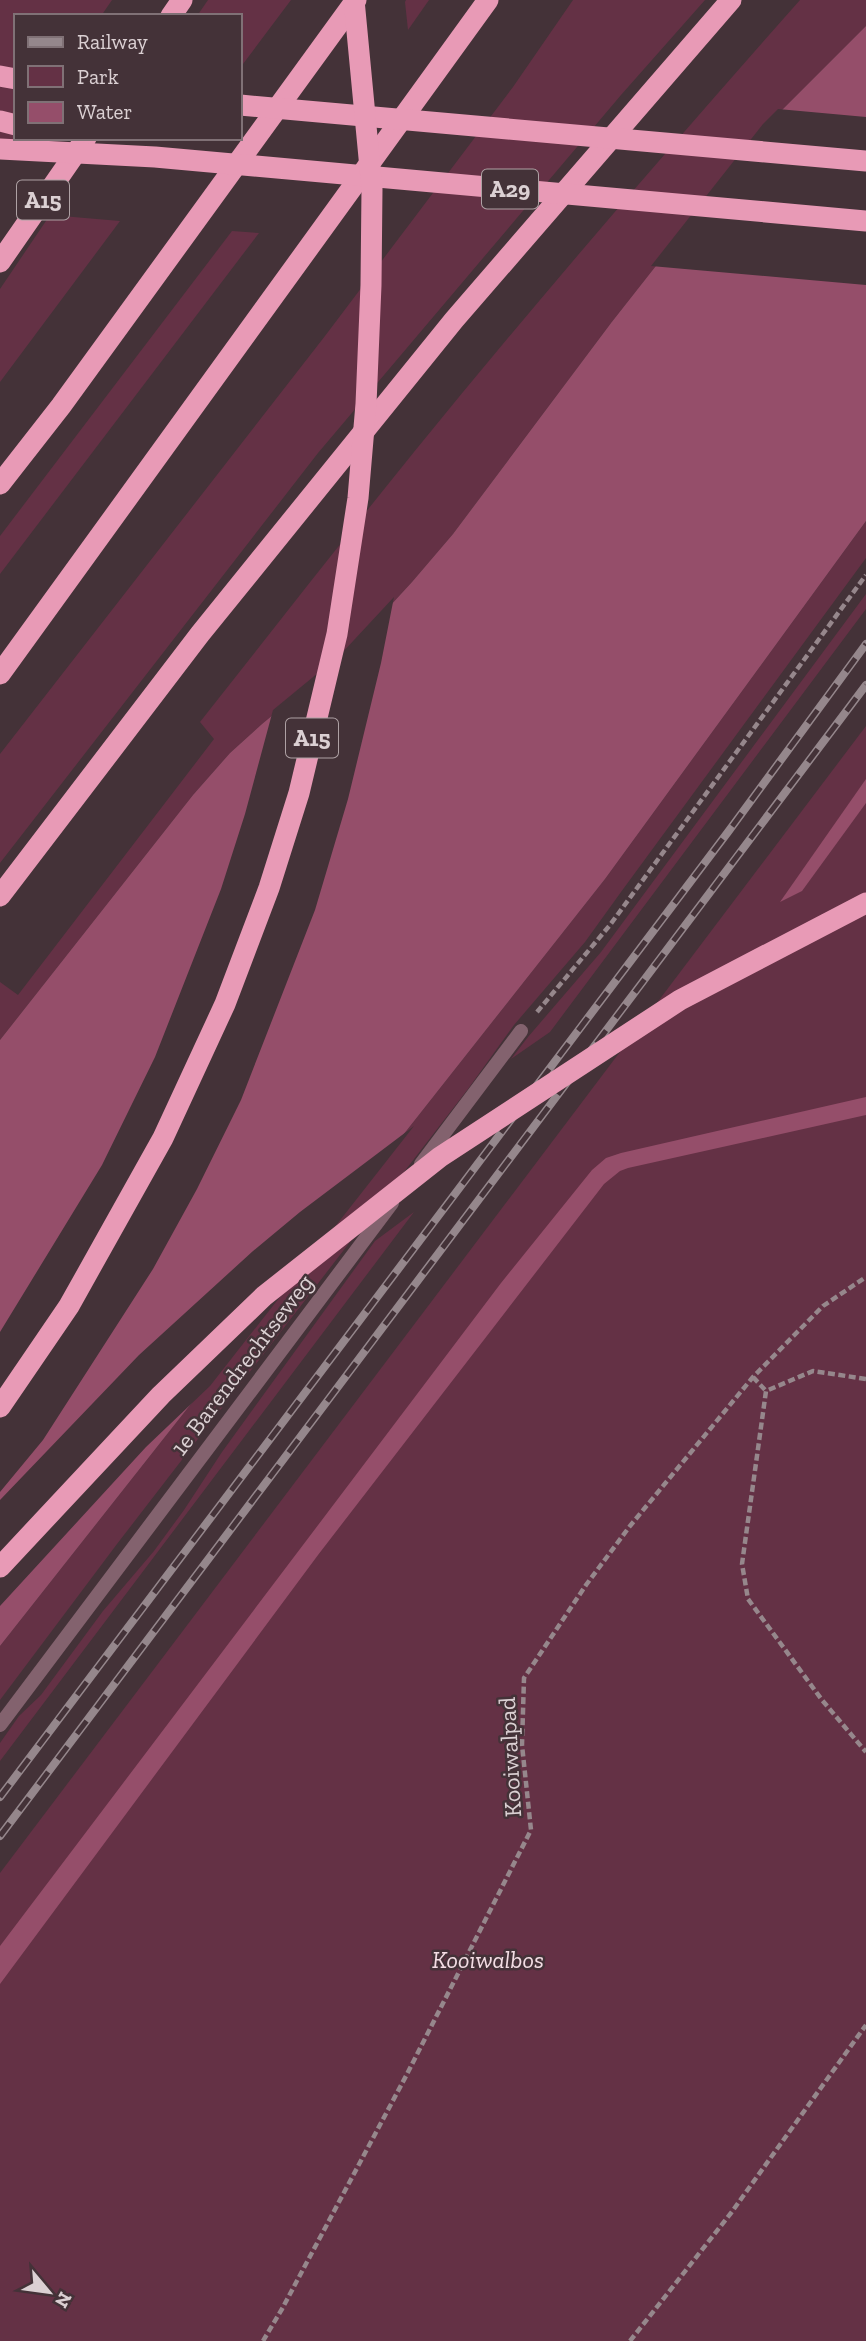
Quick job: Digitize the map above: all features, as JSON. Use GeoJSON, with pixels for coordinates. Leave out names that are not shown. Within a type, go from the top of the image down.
{"type":"FeatureCollection","features":[{"type":"Feature","properties":{"kind":"highway","name":"A15"},"geometry":{"type":"LineString","coordinates":[[0,484],[61,405],[355,0]]}},
{"type":"Feature","properties":{"kind":"highway","name":"A15"},"geometry":{"type":"LineString","coordinates":[[0,1407],[69,1306],[163,1138],[225,1004],[269,888],[299,793],[337,634],[358,498],[366,404],[372,189],[355,0]]}},
{"type":"Feature","properties":{"kind":"highway"},"geometry":{"type":"LineString","coordinates":[[0,674],[488,0]]}},
{"type":"Feature","properties":{"kind":"highway"},"geometry":{"type":"LineString","coordinates":[[0,896],[200,634],[454,320],[731,0]]}},
{"type":"Feature","properties":{"kind":"highway"},"geometry":{"type":"LineString","coordinates":[[242,106],[866,162]]}},
{"type":"Feature","properties":{"kind":"highway"},"geometry":{"type":"LineString","coordinates":[[82,140],[155,157]]}},
{"type":"Feature","properties":{"kind":"highway","name":"A15"},"geometry":{"type":"LineString","coordinates":[[0,262],[85,140]]}},
{"type":"Feature","properties":{"kind":"highway","name":"A29"},"geometry":{"type":"LineString","coordinates":[[0,149],[155,157],[866,220]]}},
{"type":"Feature","properties":{"kind":"highway"},"geometry":{"type":"LineString","coordinates":[[0,1567],[161,1395],[264,1296],[440,1157],[680,1000],[866,903]]}},
{"type":"Feature","properties":{"kind":"lane","name":"1e Barendrechtseweg"},"geometry":{"type":"LineString","coordinates":[[0,1725],[521,1031]]}},
{"type":"Feature","properties":{"kind":"path"},"geometry":{"type":"LineString","coordinates":[[521,1031],[610,925],[866,575]]}},
{"type":"Feature","properties":{"kind":"path","name":"Kooiwalpad"},"geometry":{"type":"LineString","coordinates":[[263,2341],[406,2076],[531,1830],[522,1745],[524,1678],[586,1585],[630,1526],[753,1377],[823,1306],[866,1277]]}},
{"type":"Feature","properties":{"kind":"path"},"geometry":{"type":"LineString","coordinates":[[766,1391],[813,1371],[866,1379]]}},
{"type":"Feature","properties":{"kind":"path"},"geometry":{"type":"LineString","coordinates":[[753,1377],[766,1391]]}},
{"type":"Feature","properties":{"kind":"path"},"geometry":{"type":"LineString","coordinates":[[766,1391],[742,1564],[748,1599],[822,1700],[866,1752]]}},
{"type":"Feature","properties":{"kind":"path"},"geometry":{"type":"LineString","coordinates":[[630,2341],[731,2213],[866,2025]]}},
{"type":"Feature","properties":{"kind":"green space"},"geometry":{"type":"Polygon","coordinates":[[[0,0],[112,0],[102,14],[14,14],[14,140],[0,159],[0,0]]]}},
{"type":"Feature","properties":{"kind":"green space"},"geometry":{"type":"Polygon","coordinates":[[[208,0],[291,0],[243,64],[242,14],[198,14],[208,0]]]}},
{"type":"Feature","properties":{"kind":"green space"},"geometry":{"type":"Polygon","coordinates":[[[429,0],[408,30],[405,2],[429,0]]]}},
{"type":"Feature","properties":{"kind":"green space"},"geometry":{"type":"Polygon","coordinates":[[[573,0],[705,0],[621,95],[318,453],[0,863],[0,754],[325,336],[513,87],[573,0]]]}},
{"type":"Feature","properties":{"kind":"green space"},"geometry":{"type":"Polygon","coordinates":[[[800,0],[866,0],[866,26],[766,126],[611,323],[453,534],[343,657],[230,753],[193,795],[0,1040],[0,982],[18,995],[214,739],[200,722],[387,485],[509,337],[653,167],[800,0]]]}},
{"type":"Feature","properties":{"kind":"green space"},"geometry":{"type":"Polygon","coordinates":[[[50,215],[120,221],[0,382],[0,289],[50,215]]]}},
{"type":"Feature","properties":{"kind":"green space"},"geometry":{"type":"Polygon","coordinates":[[[232,231],[259,233],[0,574],[0,536],[232,231]]]}},
{"type":"Feature","properties":{"kind":"green space"},"geometry":{"type":"Polygon","coordinates":[[[866,521],[866,558],[585,942],[514,1025],[468,1089],[0,1700],[0,1646],[605,879],[866,521]]]}},
{"type":"Feature","properties":{"kind":"green space"},"geometry":{"type":"Polygon","coordinates":[[[866,594],[866,609],[550,1032],[511,1059],[601,952],[866,594]]]}},
{"type":"Feature","properties":{"kind":"green space","name":"Kooiwalbos"},"geometry":{"type":"Polygon","coordinates":[[[866,726],[866,2341],[0,2341],[0,1873],[866,726]]]}},
{"type":"Feature","properties":{"kind":"green space"},"geometry":{"type":"Polygon","coordinates":[[[414,1212],[0,1761],[0,1743],[19,1716],[41,1695],[103,1611],[154,1551],[375,1241],[414,1212]]]}},
{"type":"Feature","properties":{"kind":"water"},"geometry":{"type":"Polygon","coordinates":[[[866,26],[866,521],[605,879],[0,1646],[0,1040],[193,795],[230,753],[343,657],[453,534],[611,323],[766,126],[866,26]]]}},
{"type":"Feature","properties":{"kind":"water"},"geometry":{"type":"Polygon","coordinates":[[[866,779],[866,803],[802,891],[780,902],[866,779]]]}},
{"type":"Feature","properties":{"kind":"water"},"geometry":{"type":"Polygon","coordinates":[[[866,1097],[866,1115],[628,1168],[604,1184],[318,1555],[0,1984],[0,1946],[501,1283],[592,1170],[606,1158],[621,1153],[866,1097]]]}},
{"type":"Feature","properties":{"kind":"pier"},"geometry":{"type":"Polygon","coordinates":[[[778,109],[866,117],[866,285],[651,266],[763,124],[778,109]]]}},
{"type":"Feature","properties":{"kind":"pier"},"geometry":{"type":"Polygon","coordinates":[[[394,597],[348,799],[315,910],[241,1100],[153,1269],[43,1440],[0,1492],[0,1332],[102,1165],[155,1057],[221,889],[245,814],[273,710],[341,654],[394,597]]]}},
{"type":"Feature","properties":{"kind":"pier"},"geometry":{"type":"Polygon","coordinates":[[[414,1126],[210,1386],[146,1447],[0,1606],[0,1500],[139,1355],[253,1251],[414,1126]]]}},
{"type":"Feature","properties":{"kind":"railway"},"geometry":{"type":"LineString","coordinates":[[0,1797],[728,832],[866,644]]}},
{"type":"Feature","properties":{"kind":"railway"},"geometry":{"type":"LineString","coordinates":[[0,1836],[866,685]]}}]}
